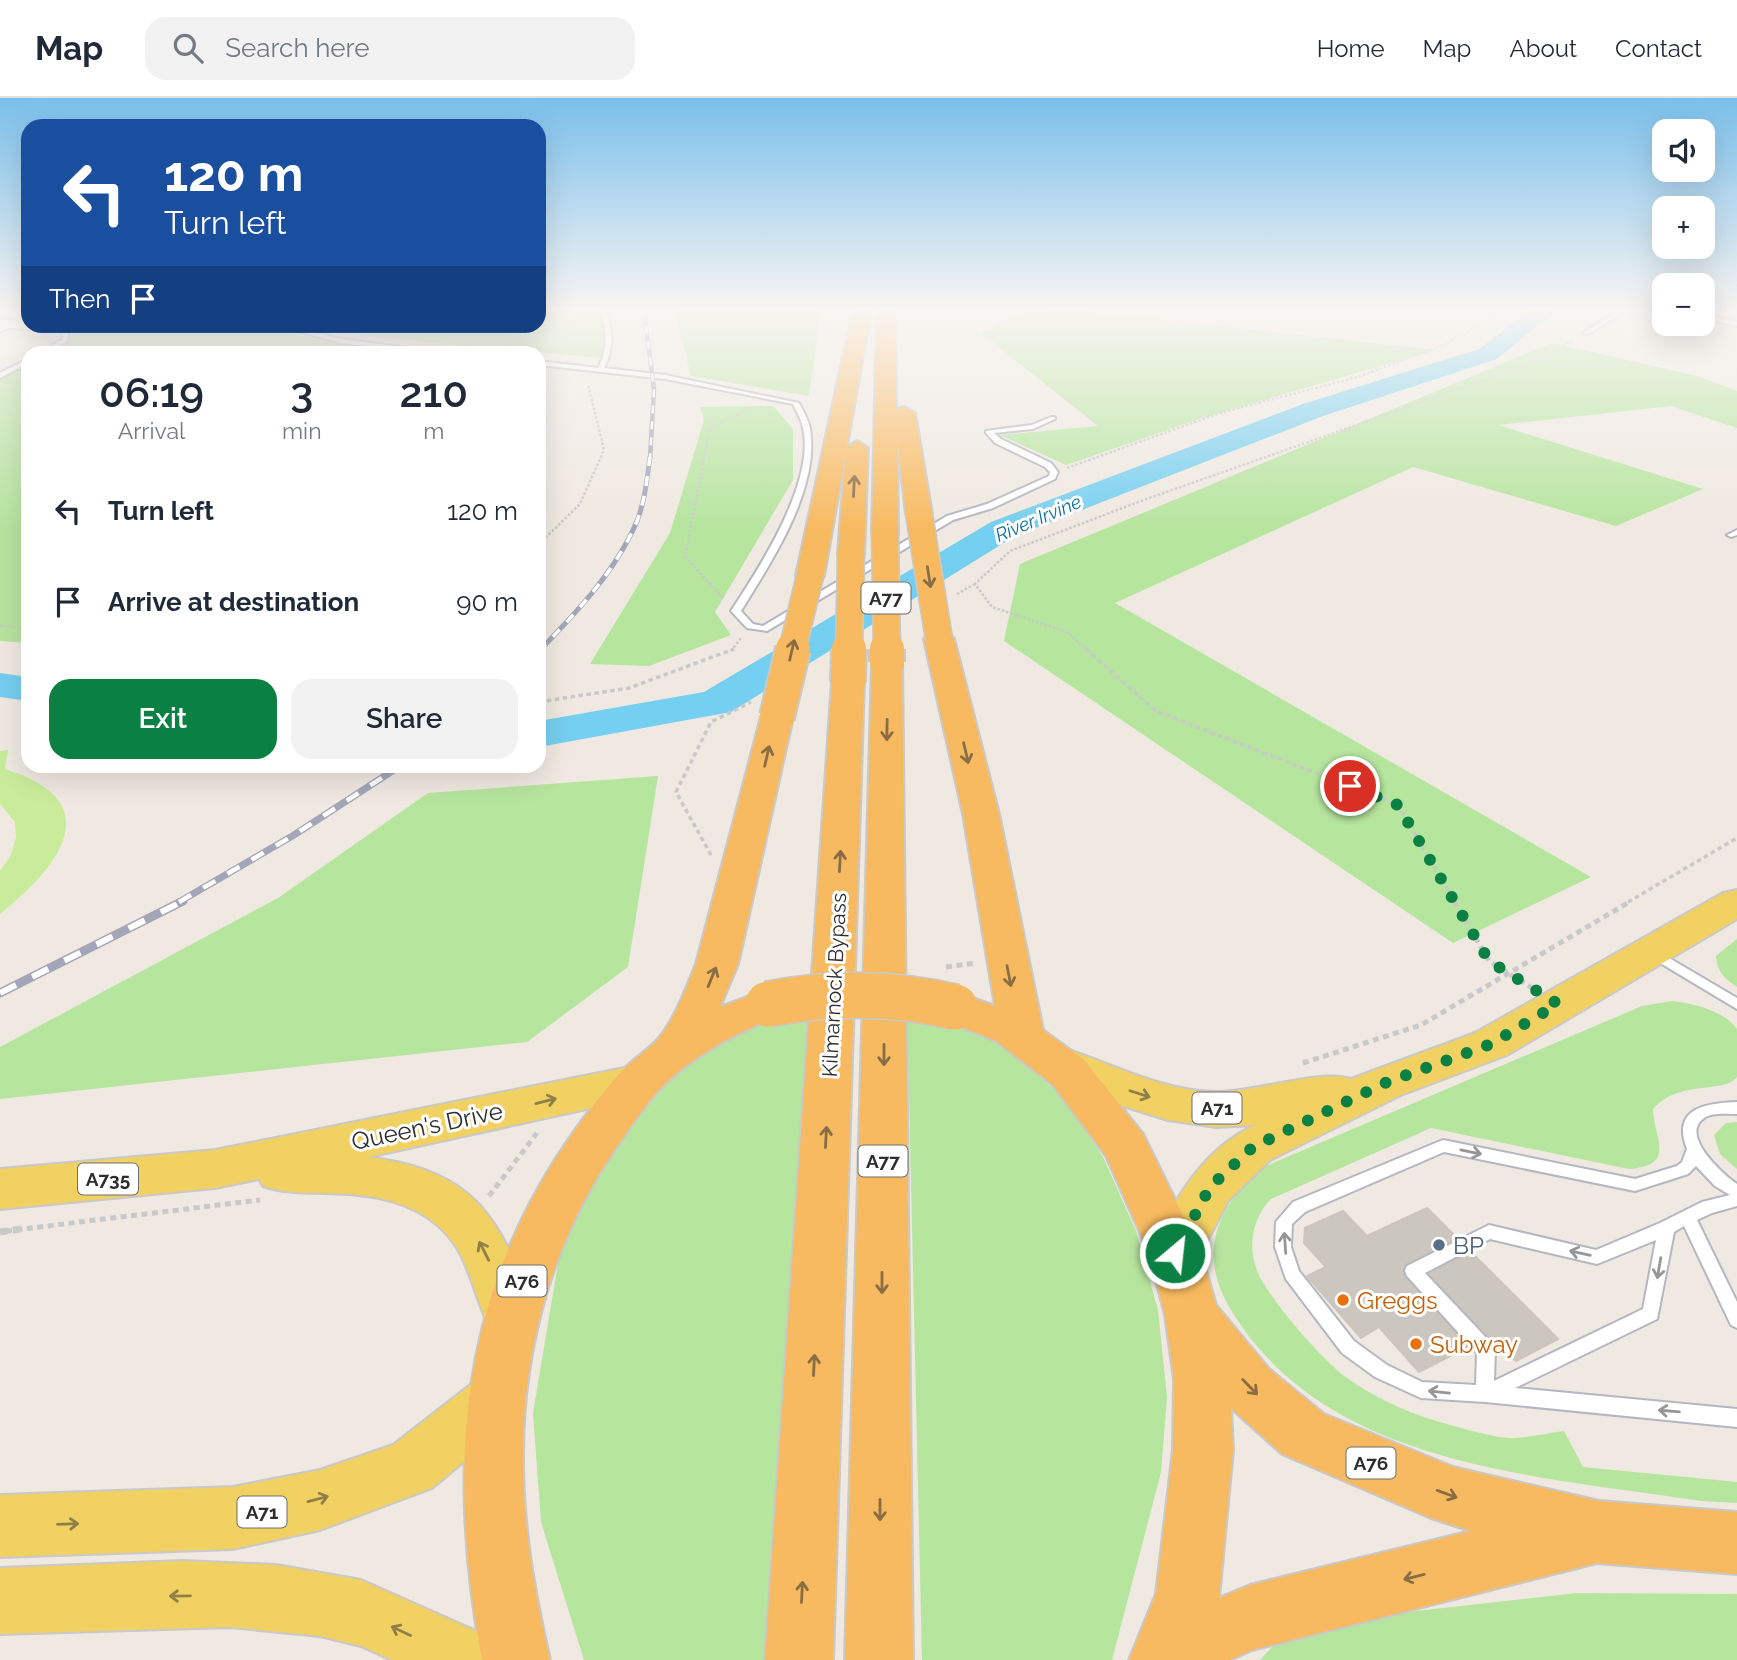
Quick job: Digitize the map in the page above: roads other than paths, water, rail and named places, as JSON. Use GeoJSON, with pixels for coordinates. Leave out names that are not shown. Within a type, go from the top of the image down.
{"type":"FeatureCollection","features":[{"type":"Feature","properties":{"kind":"highway","name":"A77"},"geometry":{"type":"LineString","coordinates":[[654,1070],[707,990],[718,964],[810,576],[846,383]]}},
{"type":"Feature","properties":{"kind":"highway","name":"Kilmarnock Bypass"},"geometry":{"type":"LineString","coordinates":[[860,383],[851,554],[868,672],[879,1660]]}},
{"type":"Feature","properties":{"kind":"highway","name":"Kilmarnock Bypass"},"geometry":{"type":"LineString","coordinates":[[799,1660],[868,672],[885,534],[886,383]]}},
{"type":"Feature","properties":{"kind":"highway","name":"A77"},"geometry":{"type":"LineString","coordinates":[[898,383],[939,639],[981,814],[1006,959],[1038,1049]]}},
{"type":"Feature","properties":{"kind":"highway","name":"A76"},"geometry":{"type":"LineString","coordinates":[[516,1660],[495,1554],[491,1456],[494,1401],[510,1314],[542,1228],[568,1178],[654,1070],[720,1024],[768,1004],[811,995],[869,992],[924,999],[945,988],[1038,1049],[1091,1100],[1126,1147],[1175,1253],[1192,1315],[1202,1379],[1203,1450],[1188,1594],[1164,1657]]}},
{"type":"Feature","properties":{"kind":"highway","name":"A76"},"geometry":{"type":"LineString","coordinates":[[1192,1315],[1249,1387],[1303,1434],[1453,1497],[1599,1532],[1737,1543]]}},
{"type":"Feature","properties":{"kind":"highway","name":"A76"},"geometry":{"type":"LineString","coordinates":[[1164,1657],[1250,1618],[1599,1532]]}},
{"type":"Feature","properties":{"kind":"main road","name":"A71"},"geometry":{"type":"LineString","coordinates":[[1175,1253],[1210,1187],[1253,1147],[1385,1083],[1491,1044],[1649,950],[1737,902]]}},
{"type":"Feature","properties":{"kind":"main road","name":"A71"},"geometry":{"type":"LineString","coordinates":[[1038,1049],[1147,1096],[1187,1105],[1238,1110],[1385,1083]]}},
{"type":"Feature","properties":{"kind":"main road","name":"Queen's Drive"},"geometry":{"type":"LineString","coordinates":[[0,1189],[215,1169],[541,1103],[654,1070]]}},
{"type":"Feature","properties":{"kind":"main road","name":"Queen's Drive"},"geometry":{"type":"LineString","coordinates":[[215,1169],[352,1174],[403,1181],[428,1190],[451,1206],[473,1231],[510,1314]]}},
{"type":"Feature","properties":{"kind":"main road","name":"A71"},"geometry":{"type":"LineString","coordinates":[[0,1526],[233,1518],[320,1500],[411,1468],[494,1401]]}},
{"type":"Feature","properties":{"kind":"main road"},"geometry":{"type":"LineString","coordinates":[[0,1601],[237,1595],[299,1600],[363,1614],[463,1660]]}},
{"type":"Feature","properties":{"kind":"lane"},"geometry":{"type":"LineString","coordinates":[[696,383],[796,403],[804,414],[807,435],[806,477],[761,572],[736,611],[750,626],[764,629],[950,518],[990,506],[1052,477],[1054,473],[1048,465],[998,441],[988,432],[1033,427],[1053,418]]}},
{"type":"Feature","properties":{"kind":"lane"},"geometry":{"type":"LineString","coordinates":[[1649,950],[1737,1004]]}},
{"type":"Feature","properties":{"kind":"lane"},"geometry":{"type":"LineString","coordinates":[[1737,1108],[1710,1109],[1698,1116],[1690,1125],[1688,1138],[1693,1152],[1716,1178],[1737,1192]]}},
{"type":"Feature","properties":{"kind":"lane"},"geometry":{"type":"LineString","coordinates":[[1693,1152],[1689,1165],[1682,1170],[1635,1185],[1443,1146],[1298,1206],[1284,1222],[1283,1247],[1292,1274],[1348,1347],[1381,1371],[1421,1390],[1737,1418]]}},
{"type":"Feature","properties":{"kind":"lane"},"geometry":{"type":"LineString","coordinates":[[1485,1394],[1486,1350],[1413,1271],[1489,1233],[1597,1257],[1667,1228],[1707,1207],[1737,1200]]}},
{"type":"Feature","properties":{"kind":"lane"},"geometry":{"type":"LineString","coordinates":[[1688,1217],[1737,1320]]}},
{"type":"Feature","properties":{"kind":"lane"},"geometry":{"type":"LineString","coordinates":[[1485,1394],[1651,1314],[1667,1228]]}},
{"type":"Feature","properties":{"kind":"waterway","name":"River Irvine"},"geometry":{"type":"LineString","coordinates":[[546,733],[716,703],[1003,529],[1313,410],[1398,383]]}},
{"type":"Feature","properties":{"kind":"waterway","name":"River Irvine"},"geometry":{"type":"LineString","coordinates":[[0,685],[21,688]]}},
{"type":"Feature","properties":{"kind":"railway"},"geometry":{"type":"LineString","coordinates":[[650,459],[653,383]]}},
{"type":"Feature","properties":{"kind":"railway"},"geometry":{"type":"LineString","coordinates":[[546,644],[594,590],[618,557],[642,506],[650,457]]}},
{"type":"Feature","properties":{"kind":"railway"},"geometry":{"type":"LineString","coordinates":[[179,902],[294,835],[389,773]]}},
{"type":"Feature","properties":{"kind":"railway"},"geometry":{"type":"LineString","coordinates":[[0,993],[183,901]]}},
{"type":"Feature","properties":{"kind":"place","name":"BP"},"geometry":{"type":"Point","coordinates":[1439,1245]}},
{"type":"Feature","properties":{"kind":"place","name":"Greggs"},"geometry":{"type":"Point","coordinates":[1343,1300]}},
{"type":"Feature","properties":{"kind":"place","name":"Subway"},"geometry":{"type":"Point","coordinates":[1416,1344]}}]}
